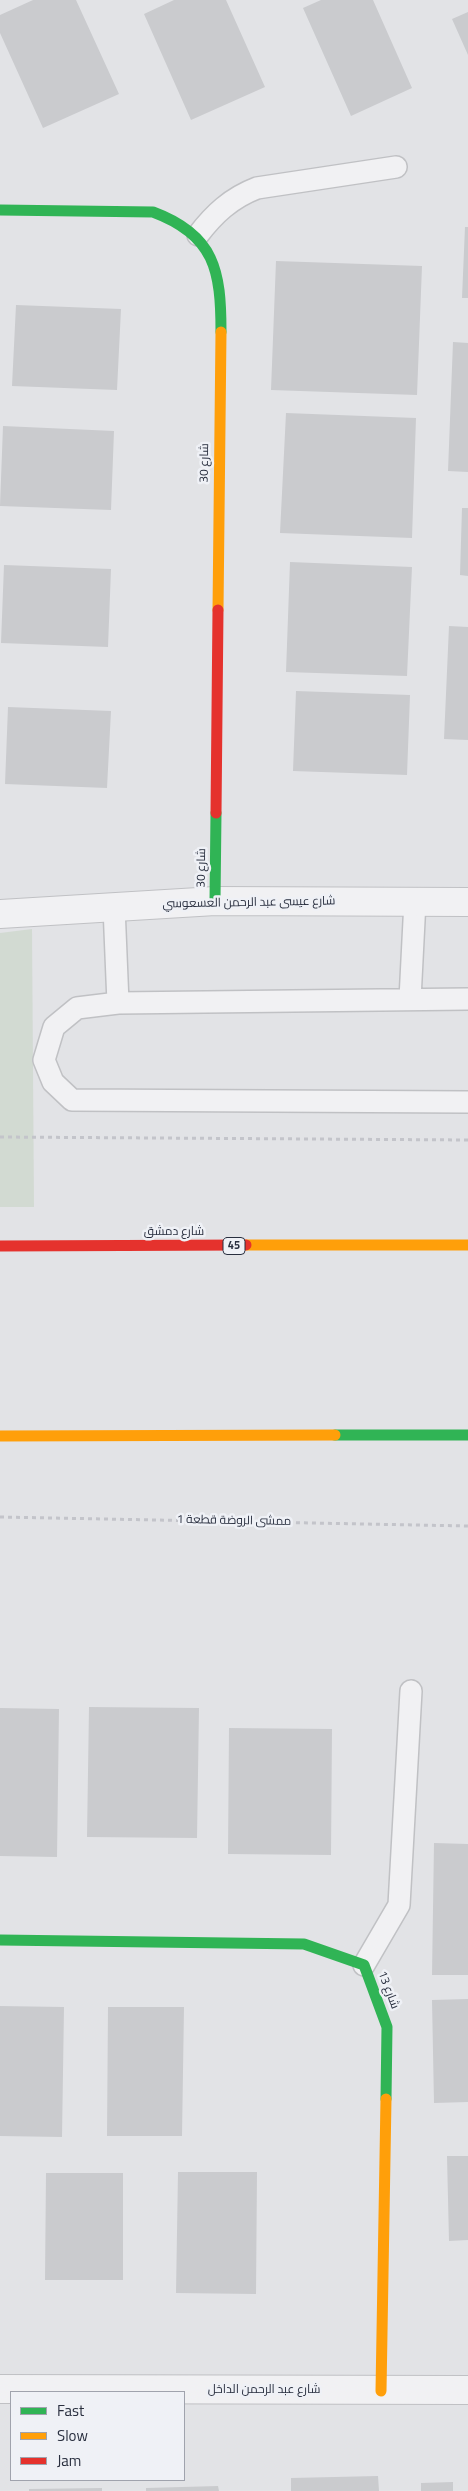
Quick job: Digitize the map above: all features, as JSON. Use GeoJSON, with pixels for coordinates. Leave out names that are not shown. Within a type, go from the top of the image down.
{"type":"FeatureCollection","features":[{"type":"Feature","properties":{"kind":"street","name":"شارع 30"},"geometry":{"type":"LineString","coordinates":[[0,210],[152,212],[176,220],[198,235],[205,244],[214,267],[219,288],[220,310],[215,901]]}},
{"type":"Feature","properties":{"kind":"street","name":"شارع عيسى عبد الرحمن العسعوسي"},"geometry":{"type":"LineString","coordinates":[[0,914],[215,901],[468,902]]}},
{"type":"Feature","properties":{"kind":"street","name":"شارع دمشق"},"geometry":{"type":"LineString","coordinates":[[0,1246],[468,1245]]}},
{"type":"Feature","properties":{"kind":"street"},"geometry":{"type":"LineString","coordinates":[[0,1436],[468,1435]]}},
{"type":"Feature","properties":{"kind":"street","name":"شارع 13"},"geometry":{"type":"LineString","coordinates":[[0,1940],[304,1944],[364,1965],[387,2027],[381,2391]]}},
{"type":"Feature","properties":{"kind":"street","name":"شارع عبد الرحمن الداخل"},"geometry":{"type":"LineString","coordinates":[[0,2389],[468,2390]]}},
{"type":"Feature","properties":{"kind":"lane"},"geometry":{"type":"LineString","coordinates":[[198,235],[222,207],[257,188],[396,168]]}},
{"type":"Feature","properties":{"kind":"lane"},"geometry":{"type":"LineString","coordinates":[[410,999],[414,901]]}},
{"type":"Feature","properties":{"kind":"lane"},"geometry":{"type":"LineString","coordinates":[[114,907],[118,1003]]}},
{"type":"Feature","properties":{"kind":"lane"},"geometry":{"type":"LineString","coordinates":[[468,999],[118,1003],[77,1008],[54,1027],[44,1060],[53,1082],[72,1100],[468,1102]]}},
{"type":"Feature","properties":{"kind":"lane"},"geometry":{"type":"LineString","coordinates":[[364,1965],[399,1905],[411,1691]]}},
{"type":"Feature","properties":{"kind":"path"},"geometry":{"type":"LineString","coordinates":[[0,1137],[468,1140]]}},
{"type":"Feature","properties":{"kind":"path","name":"ممشى الروضة قطعة 1"},"geometry":{"type":"LineString","coordinates":[[0,1517],[468,1526]]}},
{"type":"Feature","properties":{"kind":"shaded area"},"geometry":{"type":"Polygon","coordinates":[[[32,929],[34,1207],[0,1207],[0,933],[32,929]]]}},
{"type":"Feature","properties":{"kind":"building"},"geometry":{"type":"Polygon","coordinates":[[[33,0],[76,0],[119,94],[43,128],[0,33],[0,15],[33,0]]]}},
{"type":"Feature","properties":{"kind":"building"},"geometry":{"type":"Polygon","coordinates":[[[174,0],[226,0],[265,87],[191,120],[144,14],[174,0]]]}},
{"type":"Feature","properties":{"kind":"building"},"geometry":{"type":"Polygon","coordinates":[[[321,0],[373,0],[412,88],[351,116],[303,8],[321,0]]]}},
{"type":"Feature","properties":{"kind":"building"},"geometry":{"type":"Polygon","coordinates":[[[468,12],[468,55],[452,19],[468,12]]]}},
{"type":"Feature","properties":{"kind":"building"},"geometry":{"type":"Polygon","coordinates":[[[465,227],[468,227],[468,298],[462,298],[465,227]]]}},
{"type":"Feature","properties":{"kind":"building"},"geometry":{"type":"Polygon","coordinates":[[[276,261],[422,266],[417,395],[271,390],[276,261]]]}},
{"type":"Feature","properties":{"kind":"building"},"geometry":{"type":"Polygon","coordinates":[[[16,305],[121,309],[117,390],[12,386],[16,305]]]}},
{"type":"Feature","properties":{"kind":"building"},"geometry":{"type":"Polygon","coordinates":[[[453,342],[468,343],[468,472],[448,471],[453,342]]]}},
{"type":"Feature","properties":{"kind":"building"},"geometry":{"type":"Polygon","coordinates":[[[286,413],[416,418],[412,538],[280,533],[286,413]]]}},
{"type":"Feature","properties":{"kind":"building"},"geometry":{"type":"Polygon","coordinates":[[[3,426],[114,431],[111,510],[0,506],[3,426]]]}},
{"type":"Feature","properties":{"kind":"building"},"geometry":{"type":"Polygon","coordinates":[[[462,508],[468,508],[468,576],[460,575],[462,508]]]}},
{"type":"Feature","properties":{"kind":"building"},"geometry":{"type":"Polygon","coordinates":[[[290,562],[412,567],[407,676],[286,672],[290,562]]]}},
{"type":"Feature","properties":{"kind":"building"},"geometry":{"type":"Polygon","coordinates":[[[4,565],[111,569],[108,647],[1,643],[4,565]]]}},
{"type":"Feature","properties":{"kind":"building"},"geometry":{"type":"Polygon","coordinates":[[[449,626],[468,627],[468,740],[444,739],[449,626]]]}},
{"type":"Feature","properties":{"kind":"building"},"geometry":{"type":"Polygon","coordinates":[[[296,691],[410,695],[407,775],[293,771],[296,691]]]}},
{"type":"Feature","properties":{"kind":"building"},"geometry":{"type":"Polygon","coordinates":[[[8,707],[111,711],[107,788],[5,784],[8,707]]]}},
{"type":"Feature","properties":{"kind":"building"},"geometry":{"type":"Polygon","coordinates":[[[89,1707],[199,1708],[197,1838],[87,1837],[89,1707]]]}},
{"type":"Feature","properties":{"kind":"building"},"geometry":{"type":"Polygon","coordinates":[[[0,1708],[59,1709],[57,1857],[0,1856],[0,1708]]]}},
{"type":"Feature","properties":{"kind":"building"},"geometry":{"type":"Polygon","coordinates":[[[229,1728],[332,1729],[331,1855],[228,1854],[229,1728]]]}},
{"type":"Feature","properties":{"kind":"building"},"geometry":{"type":"Polygon","coordinates":[[[434,1843],[468,1844],[468,1975],[432,1975],[434,1843]]]}},
{"type":"Feature","properties":{"kind":"building"},"geometry":{"type":"Polygon","coordinates":[[[468,1999],[468,2102],[434,2103],[432,2000],[468,1999]]]}},
{"type":"Feature","properties":{"kind":"building"},"geometry":{"type":"Polygon","coordinates":[[[0,2006],[64,2007],[62,2137],[0,2136],[0,2006]]]}},
{"type":"Feature","properties":{"kind":"building"},"geometry":{"type":"Polygon","coordinates":[[[108,2007],[184,2007],[182,2136],[107,2136],[108,2007]]]}},
{"type":"Feature","properties":{"kind":"building"},"geometry":{"type":"Polygon","coordinates":[[[447,2156],[468,2156],[468,2240],[449,2241],[447,2156]]]}},
{"type":"Feature","properties":{"kind":"building"},"geometry":{"type":"Polygon","coordinates":[[[178,2172],[257,2172],[256,2294],[176,2293],[178,2172]]]}},
{"type":"Feature","properties":{"kind":"building"},"geometry":{"type":"Polygon","coordinates":[[[46,2173],[123,2173],[123,2280],[45,2280],[46,2173]]]}},
{"type":"Feature","properties":{"kind":"building"},"geometry":{"type":"Polygon","coordinates":[[[378,2476],[379,2491],[291,2491],[291,2478],[378,2476]]]}},
{"type":"Feature","properties":{"kind":"building"},"geometry":{"type":"Polygon","coordinates":[[[453,2482],[453,2491],[421,2491],[421,2483],[453,2482]]]}},
{"type":"Feature","properties":{"kind":"building"},"geometry":{"type":"Polygon","coordinates":[[[218,2486],[219,2491],[146,2491],[146,2488],[218,2486]]]}},
{"type":"Feature","properties":{"kind":"building"},"geometry":{"type":"Polygon","coordinates":[[[102,2488],[102,2491],[29,2491],[29,2489],[102,2488]]]}},
{"type":"Feature","properties":{"kind":"traffic: fast"},"geometry":{"type":"LineString","coordinates":[[0,210],[153,212],[174,221],[190,232],[202,244],[210,258],[216,273],[219,291],[221,332]]}},
{"type":"Feature","properties":{"kind":"traffic: fast"},"geometry":{"type":"LineString","coordinates":[[215,901],[216,813]]}},
{"type":"Feature","properties":{"kind":"traffic: fast"},"geometry":{"type":"LineString","coordinates":[[335,1435],[468,1435]]}},
{"type":"Feature","properties":{"kind":"traffic: fast"},"geometry":{"type":"LineString","coordinates":[[0,1940],[304,1944],[364,1965],[387,2027],[386,2099]]}},
{"type":"Feature","properties":{"kind":"traffic: slow"},"geometry":{"type":"LineString","coordinates":[[218,610],[221,332]]}},
{"type":"Feature","properties":{"kind":"traffic: slow"},"geometry":{"type":"LineString","coordinates":[[246,1245],[468,1245]]}},
{"type":"Feature","properties":{"kind":"traffic: slow"},"geometry":{"type":"LineString","coordinates":[[0,1436],[335,1435]]}},
{"type":"Feature","properties":{"kind":"traffic: slow"},"geometry":{"type":"LineString","coordinates":[[381,2391],[386,2099]]}},
{"type":"Feature","properties":{"kind":"traffic: jam"},"geometry":{"type":"LineString","coordinates":[[216,813],[218,610]]}},
{"type":"Feature","properties":{"kind":"traffic: jam"},"geometry":{"type":"LineString","coordinates":[[0,1246],[246,1245]]}}]}
